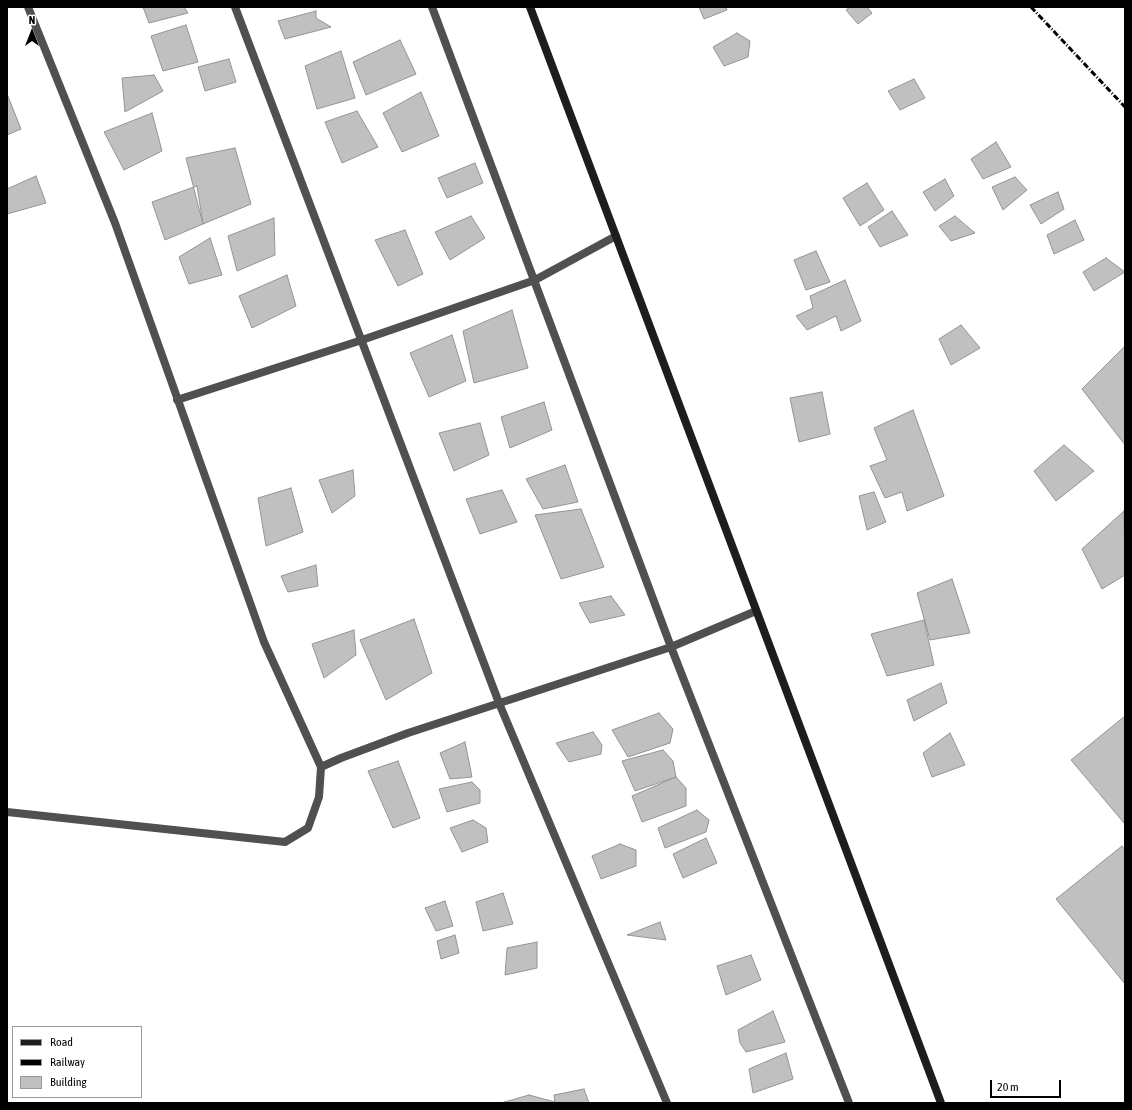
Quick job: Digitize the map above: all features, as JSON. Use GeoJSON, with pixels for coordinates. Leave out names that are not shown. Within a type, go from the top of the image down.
{"type":"FeatureCollection","features":[{"type":"Feature","properties":{"kind":"main road"},"geometry":{"type":"LineString","coordinates":[[530,7],[941,1103]]}},
{"type":"Feature","properties":{"kind":"street"},"geometry":{"type":"LineString","coordinates":[[7,812],[285,842],[308,828],[319,797],[321,766],[264,642],[115,223],[28,7]]}},
{"type":"Feature","properties":{"kind":"street"},"geometry":{"type":"LineString","coordinates":[[235,7],[499,703],[667,1103]]}},
{"type":"Feature","properties":{"kind":"street"},"geometry":{"type":"LineString","coordinates":[[432,7],[671,647],[849,1103]]}},
{"type":"Feature","properties":{"kind":"street"},"geometry":{"type":"LineString","coordinates":[[177,400],[362,340],[535,280],[616,236]]}},
{"type":"Feature","properties":{"kind":"street"},"geometry":{"type":"LineString","coordinates":[[321,766],[408,733],[671,647],[756,611]]}},
{"type":"Feature","properties":{"kind":"building"},"geometry":{"type":"Polygon","coordinates":[[[143,7],[184,7],[188,13],[149,23],[143,7]]]}},
{"type":"Feature","properties":{"kind":"building"},"geometry":{"type":"Polygon","coordinates":[[[699,7],[726,7],[727,10],[704,19],[699,7]]]}},
{"type":"Feature","properties":{"kind":"building"},"geometry":{"type":"Polygon","coordinates":[[[850,7],[867,7],[872,13],[858,24],[846,10],[850,7]]]}},
{"type":"Feature","properties":{"kind":"building"},"geometry":{"type":"Polygon","coordinates":[[[316,11],[316,18],[331,27],[285,39],[278,21],[316,11]]]}},
{"type":"Feature","properties":{"kind":"building"},"geometry":{"type":"Polygon","coordinates":[[[186,25],[198,62],[163,71],[151,36],[186,25]]]}},
{"type":"Feature","properties":{"kind":"building"},"geometry":{"type":"Polygon","coordinates":[[[737,33],[750,41],[748,57],[724,66],[713,47],[737,33]]]}},
{"type":"Feature","properties":{"kind":"building"},"geometry":{"type":"Polygon","coordinates":[[[400,40],[416,74],[366,95],[353,62],[400,40]]]}},
{"type":"Feature","properties":{"kind":"building"},"geometry":{"type":"Polygon","coordinates":[[[341,51],[355,98],[317,109],[305,66],[341,51]]]}},
{"type":"Feature","properties":{"kind":"building"},"geometry":{"type":"Polygon","coordinates":[[[229,59],[236,82],[205,91],[198,67],[229,59]]]}},
{"type":"Feature","properties":{"kind":"building"},"geometry":{"type":"Polygon","coordinates":[[[154,75],[163,91],[125,112],[122,78],[154,75]]]}},
{"type":"Feature","properties":{"kind":"building"},"geometry":{"type":"Polygon","coordinates":[[[914,79],[925,98],[900,110],[888,91],[914,79]]]}},
{"type":"Feature","properties":{"kind":"building"},"geometry":{"type":"Polygon","coordinates":[[[421,92],[439,136],[402,152],[383,113],[421,92]]]}},
{"type":"Feature","properties":{"kind":"building"},"geometry":{"type":"Polygon","coordinates":[[[7,94],[21,129],[7,135],[7,94]]]}},
{"type":"Feature","properties":{"kind":"building"},"geometry":{"type":"Polygon","coordinates":[[[357,111],[378,147],[342,163],[325,122],[357,111]]]}},
{"type":"Feature","properties":{"kind":"building"},"geometry":{"type":"Polygon","coordinates":[[[152,113],[162,151],[124,170],[104,132],[152,113]]]}},
{"type":"Feature","properties":{"kind":"building"},"geometry":{"type":"Polygon","coordinates":[[[996,142],[1011,167],[983,179],[971,159],[996,142]]]}},
{"type":"Feature","properties":{"kind":"building"},"geometry":{"type":"Polygon","coordinates":[[[235,148],[251,204],[203,224],[186,158],[235,148]]]}},
{"type":"Feature","properties":{"kind":"building"},"geometry":{"type":"Polygon","coordinates":[[[475,163],[483,183],[447,198],[438,178],[475,163]]]}},
{"type":"Feature","properties":{"kind":"building"},"geometry":{"type":"Polygon","coordinates":[[[36,176],[46,203],[7,214],[7,189],[36,176]]]}},
{"type":"Feature","properties":{"kind":"building"},"geometry":{"type":"Polygon","coordinates":[[[1015,177],[1027,190],[1003,210],[992,187],[1015,177]]]}},
{"type":"Feature","properties":{"kind":"building"},"geometry":{"type":"Polygon","coordinates":[[[945,179],[954,196],[935,211],[923,192],[945,179]]]}},
{"type":"Feature","properties":{"kind":"building"},"geometry":{"type":"Polygon","coordinates":[[[867,183],[884,210],[860,226],[843,198],[867,183]]]}},
{"type":"Feature","properties":{"kind":"building"},"geometry":{"type":"Polygon","coordinates":[[[197,186],[203,224],[165,240],[152,202],[197,186]]]}},
{"type":"Feature","properties":{"kind":"building"},"geometry":{"type":"Polygon","coordinates":[[[1058,192],[1064,209],[1041,224],[1030,205],[1058,192]]]}},
{"type":"Feature","properties":{"kind":"building"},"geometry":{"type":"Polygon","coordinates":[[[892,211],[908,235],[880,247],[868,227],[892,211]]]}},
{"type":"Feature","properties":{"kind":"building"},"geometry":{"type":"Polygon","coordinates":[[[471,216],[485,238],[450,260],[435,232],[471,216]]]}},
{"type":"Feature","properties":{"kind":"building"},"geometry":{"type":"Polygon","coordinates":[[[955,216],[975,233],[951,241],[939,226],[955,216]]]}},
{"type":"Feature","properties":{"kind":"building"},"geometry":{"type":"Polygon","coordinates":[[[274,218],[275,255],[237,271],[228,236],[274,218]]]}},
{"type":"Feature","properties":{"kind":"building"},"geometry":{"type":"Polygon","coordinates":[[[1075,220],[1084,240],[1054,254],[1047,235],[1075,220]]]}},
{"type":"Feature","properties":{"kind":"building"},"geometry":{"type":"Polygon","coordinates":[[[405,230],[423,274],[398,286],[375,240],[405,230]]]}},
{"type":"Feature","properties":{"kind":"building"},"geometry":{"type":"Polygon","coordinates":[[[210,238],[222,275],[189,284],[179,257],[210,238]]]}},
{"type":"Feature","properties":{"kind":"building"},"geometry":{"type":"Polygon","coordinates":[[[816,251],[830,282],[806,290],[794,260],[816,251]]]}},
{"type":"Feature","properties":{"kind":"building"},"geometry":{"type":"Polygon","coordinates":[[[1106,258],[1125,272],[1094,291],[1083,272],[1106,258]]]}},
{"type":"Feature","properties":{"kind":"building"},"geometry":{"type":"Polygon","coordinates":[[[287,275],[296,306],[252,328],[239,296],[287,275]]]}},
{"type":"Feature","properties":{"kind":"building"},"geometry":{"type":"Polygon","coordinates":[[[845,280],[861,321],[841,331],[836,316],[807,330],[796,316],[813,308],[810,296],[845,280]]]}},
{"type":"Feature","properties":{"kind":"building"},"geometry":{"type":"Polygon","coordinates":[[[512,310],[528,368],[474,383],[463,331],[512,310]]]}},
{"type":"Feature","properties":{"kind":"building"},"geometry":{"type":"Polygon","coordinates":[[[961,325],[980,348],[951,365],[939,339],[961,325]]]}},
{"type":"Feature","properties":{"kind":"building"},"geometry":{"type":"Polygon","coordinates":[[[452,335],[466,381],[429,397],[410,353],[452,335]]]}},
{"type":"Feature","properties":{"kind":"building"},"geometry":{"type":"Polygon","coordinates":[[[1124,347],[1125,348],[1125,445],[1082,389],[1124,347]]]}},
{"type":"Feature","properties":{"kind":"building"},"geometry":{"type":"Polygon","coordinates":[[[822,392],[830,434],[799,442],[790,398],[822,392]]]}},
{"type":"Feature","properties":{"kind":"building"},"geometry":{"type":"Polygon","coordinates":[[[544,402],[552,430],[510,448],[501,417],[544,402]]]}},
{"type":"Feature","properties":{"kind":"building"},"geometry":{"type":"Polygon","coordinates":[[[913,410],[944,496],[907,511],[902,492],[885,498],[870,466],[887,460],[874,428],[913,410]]]}},
{"type":"Feature","properties":{"kind":"building"},"geometry":{"type":"Polygon","coordinates":[[[480,423],[489,455],[454,471],[439,433],[480,423]]]}},
{"type":"Feature","properties":{"kind":"building"},"geometry":{"type":"Polygon","coordinates":[[[1064,445],[1094,471],[1056,501],[1034,471],[1064,445]]]}},
{"type":"Feature","properties":{"kind":"building"},"geometry":{"type":"Polygon","coordinates":[[[565,465],[578,502],[543,509],[526,479],[565,465]]]}},
{"type":"Feature","properties":{"kind":"building"},"geometry":{"type":"Polygon","coordinates":[[[353,470],[355,496],[332,513],[319,480],[353,470]]]}},
{"type":"Feature","properties":{"kind":"building"},"geometry":{"type":"Polygon","coordinates":[[[291,488],[303,532],[266,546],[258,498],[291,488]]]}},
{"type":"Feature","properties":{"kind":"building"},"geometry":{"type":"Polygon","coordinates":[[[502,490],[517,522],[480,534],[466,499],[502,490]]]}},
{"type":"Feature","properties":{"kind":"building"},"geometry":{"type":"Polygon","coordinates":[[[874,492],[886,522],[867,530],[859,496],[874,492]]]}},
{"type":"Feature","properties":{"kind":"building"},"geometry":{"type":"Polygon","coordinates":[[[581,509],[604,567],[561,579],[535,515],[581,509]]]}},
{"type":"Feature","properties":{"kind":"building"},"geometry":{"type":"Polygon","coordinates":[[[1124,511],[1125,575],[1102,589],[1082,549],[1124,511]]]}},
{"type":"Feature","properties":{"kind":"building"},"geometry":{"type":"Polygon","coordinates":[[[316,565],[318,586],[288,592],[281,576],[316,565]]]}},
{"type":"Feature","properties":{"kind":"building"},"geometry":{"type":"Polygon","coordinates":[[[952,579],[970,633],[930,640],[917,593],[952,579]]]}},
{"type":"Feature","properties":{"kind":"building"},"geometry":{"type":"Polygon","coordinates":[[[611,596],[625,615],[590,623],[579,603],[611,596]]]}},
{"type":"Feature","properties":{"kind":"building"},"geometry":{"type":"Polygon","coordinates":[[[414,619],[432,673],[386,700],[360,640],[414,619]]]}},
{"type":"Feature","properties":{"kind":"building"},"geometry":{"type":"Polygon","coordinates":[[[924,620],[934,665],[887,676],[871,634],[924,620]]]}},
{"type":"Feature","properties":{"kind":"building"},"geometry":{"type":"Polygon","coordinates":[[[354,630],[356,655],[324,678],[312,644],[354,630]]]}},
{"type":"Feature","properties":{"kind":"building"},"geometry":{"type":"Polygon","coordinates":[[[941,683],[947,703],[914,721],[907,700],[941,683]]]}},
{"type":"Feature","properties":{"kind":"building"},"geometry":{"type":"Polygon","coordinates":[[[659,713],[673,729],[670,743],[628,757],[612,730],[659,713]]]}},
{"type":"Feature","properties":{"kind":"building"},"geometry":{"type":"Polygon","coordinates":[[[1125,716],[1125,822],[1124,823],[1071,760],[1125,716]]]}},
{"type":"Feature","properties":{"kind":"building"},"geometry":{"type":"Polygon","coordinates":[[[593,732],[602,745],[601,754],[569,762],[556,743],[593,732]]]}},
{"type":"Feature","properties":{"kind":"building"},"geometry":{"type":"Polygon","coordinates":[[[950,733],[965,765],[932,777],[923,753],[950,733]]]}},
{"type":"Feature","properties":{"kind":"building"},"geometry":{"type":"Polygon","coordinates":[[[465,742],[472,777],[450,779],[440,753],[465,742]]]}},
{"type":"Feature","properties":{"kind":"building"},"geometry":{"type":"Polygon","coordinates":[[[663,750],[673,761],[676,777],[635,791],[622,761],[663,750]]]}},
{"type":"Feature","properties":{"kind":"building"},"geometry":{"type":"Polygon","coordinates":[[[398,761],[420,818],[393,828],[368,771],[398,761]]]}},
{"type":"Feature","properties":{"kind":"building"},"geometry":{"type":"Polygon","coordinates":[[[676,777],[686,788],[686,806],[642,822],[632,796],[676,777]]]}},
{"type":"Feature","properties":{"kind":"building"},"geometry":{"type":"Polygon","coordinates":[[[472,782],[480,790],[480,803],[447,812],[439,789],[472,782]]]}},
{"type":"Feature","properties":{"kind":"building"},"geometry":{"type":"Polygon","coordinates":[[[697,810],[709,820],[706,832],[665,848],[658,828],[697,810]]]}},
{"type":"Feature","properties":{"kind":"building"},"geometry":{"type":"Polygon","coordinates":[[[473,820],[486,828],[488,842],[462,852],[450,828],[473,820]]]}},
{"type":"Feature","properties":{"kind":"building"},"geometry":{"type":"Polygon","coordinates":[[[706,838],[717,863],[683,878],[673,854],[706,838]]]}},
{"type":"Feature","properties":{"kind":"building"},"geometry":{"type":"Polygon","coordinates":[[[620,844],[636,850],[636,866],[601,879],[592,856],[620,844]]]}},
{"type":"Feature","properties":{"kind":"building"},"geometry":{"type":"Polygon","coordinates":[[[1122,846],[1125,850],[1125,984],[1056,899],[1122,846]]]}},
{"type":"Feature","properties":{"kind":"building"},"geometry":{"type":"Polygon","coordinates":[[[503,893],[513,924],[483,931],[476,902],[503,893]]]}},
{"type":"Feature","properties":{"kind":"building"},"geometry":{"type":"Polygon","coordinates":[[[445,901],[453,926],[436,931],[425,908],[445,901]]]}},
{"type":"Feature","properties":{"kind":"building"},"geometry":{"type":"Polygon","coordinates":[[[660,922],[666,940],[627,935],[660,922]]]}},
{"type":"Feature","properties":{"kind":"building"},"geometry":{"type":"Polygon","coordinates":[[[455,935],[459,953],[441,959],[437,941],[455,935]]]}},
{"type":"Feature","properties":{"kind":"building"},"geometry":{"type":"Polygon","coordinates":[[[537,942],[537,968],[505,975],[507,948],[537,942]]]}},
{"type":"Feature","properties":{"kind":"building"},"geometry":{"type":"Polygon","coordinates":[[[751,955],[761,980],[726,995],[717,966],[751,955]]]}},
{"type":"Feature","properties":{"kind":"building"},"geometry":{"type":"Polygon","coordinates":[[[773,1011],[785,1042],[746,1052],[740,1043],[738,1030],[773,1011]]]}},
{"type":"Feature","properties":{"kind":"building"},"geometry":{"type":"Polygon","coordinates":[[[786,1053],[793,1079],[753,1093],[749,1069],[786,1053]]]}},
{"type":"Feature","properties":{"kind":"building"},"geometry":{"type":"Polygon","coordinates":[[[584,1089],[589,1103],[555,1103],[554,1095],[584,1089]]]}},
{"type":"Feature","properties":{"kind":"building"},"geometry":{"type":"Polygon","coordinates":[[[529,1095],[555,1102],[501,1103],[529,1095]]]}},
{"type":"Feature","properties":{"kind":"railway"},"geometry":{"type":"LineString","coordinates":[[1031,7],[1125,107]]}}]}
